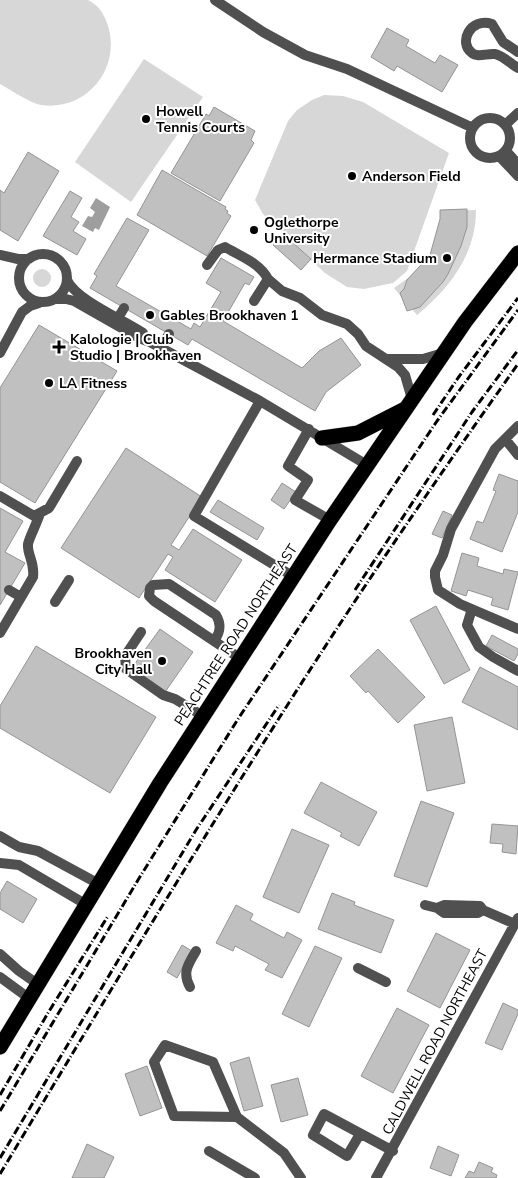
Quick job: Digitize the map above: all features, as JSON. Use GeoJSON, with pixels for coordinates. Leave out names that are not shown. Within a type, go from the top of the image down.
{"type":"FeatureCollection","features":[{"type":"Feature","properties":{"kind":"highway","name":"PEACHTREE ROAD NORTHEAST"},"geometry":{"type":"LineString","coordinates":[[0,1047],[203,716],[330,520],[443,353],[518,253]]}},
{"type":"Feature","properties":{"kind":"highway"},"geometry":{"type":"LineString","coordinates":[[322,438],[358,433],[409,404]]}},
{"type":"Feature","properties":{"kind":"street"},"geometry":{"type":"LineString","coordinates":[[215,0],[263,32],[305,55],[347,69],[473,128]]}},
{"type":"Feature","properties":{"kind":"street"},"geometry":{"type":"LineString","coordinates":[[518,52],[503,42],[492,24],[485,21],[476,24],[470,30],[467,37],[466,45],[470,52],[476,55],[496,54],[518,68]]}},
{"type":"Feature","properties":{"kind":"street"},"geometry":{"type":"LineString","coordinates":[[505,125],[518,113]]}},
{"type":"Feature","properties":{"kind":"street"},"geometry":{"type":"LineString","coordinates":[[488,118],[500,121],[505,125],[510,141],[502,154],[488,158],[481,156],[474,150],[470,136],[473,128],[478,123],[488,118]]}},
{"type":"Feature","properties":{"kind":"street"},"geometry":{"type":"LineString","coordinates":[[502,154],[518,164]]}},
{"type":"Feature","properties":{"kind":"street"},"geometry":{"type":"LineString","coordinates":[[502,154],[518,176]]}},
{"type":"Feature","properties":{"kind":"street"},"geometry":{"type":"LineString","coordinates":[[207,265],[218,250],[225,247],[253,263],[282,291],[300,298],[322,315],[347,324],[358,334],[366,346],[386,359],[405,375],[409,404]]}},
{"type":"Feature","properties":{"kind":"street"},"geometry":{"type":"LineString","coordinates":[[2,255],[18,259],[29,259]]}},
{"type":"Feature","properties":{"kind":"street"},"geometry":{"type":"LineString","coordinates":[[2,255],[10,261],[19,273]]}},
{"type":"Feature","properties":{"kind":"street"},"geometry":{"type":"LineString","coordinates":[[36,255],[51,255],[63,265],[67,272],[67,280],[62,294],[48,302],[32,300],[25,295],[20,288],[19,273],[23,264],[29,259],[36,255]]}},
{"type":"Feature","properties":{"kind":"street"},"geometry":{"type":"LineString","coordinates":[[254,301],[268,279]]}},
{"type":"Feature","properties":{"kind":"street"},"geometry":{"type":"LineString","coordinates":[[67,280],[79,294],[142,333],[150,342]]}},
{"type":"Feature","properties":{"kind":"street"},"geometry":{"type":"LineString","coordinates":[[0,353],[22,312],[25,295]]}},
{"type":"Feature","properties":{"kind":"street"},"geometry":{"type":"LineString","coordinates":[[55,299],[66,298],[74,301],[139,338],[162,348],[260,400],[367,465]]}},
{"type":"Feature","properties":{"kind":"street"},"geometry":{"type":"LineString","coordinates":[[22,312],[40,302]]}},
{"type":"Feature","properties":{"kind":"street"},"geometry":{"type":"LineString","coordinates":[[115,316],[121,306]]}},
{"type":"Feature","properties":{"kind":"street"},"geometry":{"type":"LineString","coordinates":[[162,348],[169,334]]}},
{"type":"Feature","properties":{"kind":"street"},"geometry":{"type":"LineString","coordinates":[[386,359],[423,359],[443,353]]}},
{"type":"Feature","properties":{"kind":"street"},"geometry":{"type":"LineString","coordinates":[[260,400],[194,516],[294,577]]}},
{"type":"Feature","properties":{"kind":"street"},"geometry":{"type":"LineString","coordinates":[[518,426],[495,449],[451,529],[435,571],[438,590],[460,604],[518,629]]}},
{"type":"Feature","properties":{"kind":"street"},"geometry":{"type":"LineString","coordinates":[[308,429],[288,466],[308,480],[295,500],[330,520]]}},
{"type":"Feature","properties":{"kind":"street"},"geometry":{"type":"LineString","coordinates":[[505,439],[518,455]]}},
{"type":"Feature","properties":{"kind":"street"},"geometry":{"type":"LineString","coordinates":[[0,496],[34,516],[49,508],[77,461]]}},
{"type":"Feature","properties":{"kind":"street"},"geometry":{"type":"LineString","coordinates":[[0,633],[33,577],[34,567],[28,544],[40,513]]}},
{"type":"Feature","properties":{"kind":"street"},"geometry":{"type":"LineString","coordinates":[[55,602],[69,580]]}},
{"type":"Feature","properties":{"kind":"street"},"geometry":{"type":"LineString","coordinates":[[214,641],[220,630],[220,623],[216,615],[169,584],[153,585],[150,588],[149,596],[154,601],[214,641],[241,659]]}},
{"type":"Feature","properties":{"kind":"street"},"geometry":{"type":"LineString","coordinates":[[9,590],[21,597]]}},
{"type":"Feature","properties":{"kind":"street"},"geometry":{"type":"LineString","coordinates":[[472,609],[467,625],[480,647],[493,657],[518,671]]}},
{"type":"Feature","properties":{"kind":"street"},"geometry":{"type":"LineString","coordinates":[[141,632],[125,656],[126,669],[163,695],[175,699],[203,716]]}},
{"type":"Feature","properties":{"kind":"street"},"geometry":{"type":"LineString","coordinates":[[0,836],[19,847],[38,851],[99,884]]}},
{"type":"Feature","properties":{"kind":"street"},"geometry":{"type":"LineString","coordinates":[[0,863],[19,865],[87,905]]}},
{"type":"Feature","properties":{"kind":"street"},"geometry":{"type":"LineString","coordinates":[[425,905],[466,910],[480,906],[482,910],[516,921]]}},
{"type":"Feature","properties":{"kind":"street","name":"CALDWELL ROAD NORTHEAST"},"geometry":{"type":"LineString","coordinates":[[380,1177],[443,1054],[516,921]]}},
{"type":"Feature","properties":{"kind":"street"},"geometry":{"type":"LineString","coordinates":[[190,987],[186,979],[186,970],[196,951]]}},
{"type":"Feature","properties":{"kind":"street"},"geometry":{"type":"LineString","coordinates":[[0,954],[39,985]]}},
{"type":"Feature","properties":{"kind":"street"},"geometry":{"type":"LineString","coordinates":[[358,968],[386,982]]}},
{"type":"Feature","properties":{"kind":"street"},"geometry":{"type":"LineString","coordinates":[[0,977],[30,999]]}},
{"type":"Feature","properties":{"kind":"street"},"geometry":{"type":"LineString","coordinates":[[237,1117],[174,1116],[154,1062],[165,1045],[214,1062],[237,1117],[284,1153],[301,1178]]}},
{"type":"Feature","properties":{"kind":"street"},"geometry":{"type":"LineString","coordinates":[[360,1134],[346,1156],[313,1135],[324,1114],[392,1151]]}},
{"type":"Feature","properties":{"kind":"street"},"geometry":{"type":"LineString","coordinates":[[209,1151],[254,1178]]}},
{"type":"Feature","properties":{"kind":"shaded area"},"geometry":{"type":"Polygon","coordinates":[[[0,0],[88,0],[95,4],[100,9],[107,23],[111,39],[110,55],[105,70],[97,83],[86,94],[73,101],[58,105],[37,104],[0,84],[0,0]]]}},
{"type":"Feature","properties":{"kind":"shaded area","name":"Howell Tennis Courts"},"geometry":{"type":"Polygon","coordinates":[[[144,59],[203,97],[131,202],[75,162],[144,59]]]}},
{"type":"Feature","properties":{"kind":"shaded area","name":"Anderson Field"},"geometry":{"type":"Polygon","coordinates":[[[324,95],[343,96],[363,102],[449,153],[407,271],[393,283],[364,289],[347,287],[325,273],[283,234],[263,214],[255,200],[288,121],[297,110],[324,95]]]}},
{"type":"Feature","properties":{"kind":"shaded area"},"geometry":{"type":"Polygon","coordinates":[[[96,198],[110,207],[99,230],[95,228],[93,232],[82,226],[88,216],[92,217],[95,212],[90,208],[96,198]]]}},
{"type":"Feature","properties":{"kind":"shaded area","name":"Hermance Stadium"},"geometry":{"type":"Polygon","coordinates":[[[476,210],[475,226],[471,241],[459,269],[440,293],[417,315],[394,288],[417,271],[431,256],[437,241],[442,211],[476,210]]]}},
{"type":"Feature","properties":{"kind":"shaded area"},"geometry":{"type":"Polygon","coordinates":[[[42,269],[48,272],[51,278],[48,284],[42,287],[36,284],[33,278],[36,272],[42,269]]]}},
{"type":"Feature","properties":{"kind":"building"},"geometry":{"type":"Polygon","coordinates":[[[387,28],[409,40],[406,46],[435,63],[440,55],[458,65],[442,92],[397,66],[394,71],[371,57],[387,28]]]}},
{"type":"Feature","properties":{"kind":"building"},"geometry":{"type":"Polygon","coordinates":[[[214,107],[255,131],[251,140],[254,143],[220,201],[171,173],[206,114],[209,116],[214,107]]]}},
{"type":"Feature","properties":{"kind":"building"},"geometry":{"type":"Polygon","coordinates":[[[28,152],[59,171],[18,241],[0,230],[0,190],[4,193],[28,152]]]}},
{"type":"Feature","properties":{"kind":"building"},"geometry":{"type":"Polygon","coordinates":[[[162,170],[226,207],[227,213],[231,216],[207,256],[137,215],[162,170]]]}},
{"type":"Feature","properties":{"kind":"building"},"geometry":{"type":"Polygon","coordinates":[[[70,191],[82,198],[71,217],[79,222],[73,231],[86,239],[77,255],[43,236],[70,191]]]}},
{"type":"Feature","properties":{"kind":"building","name":"Hermance Stadium"},"geometry":{"type":"Polygon","coordinates":[[[467,209],[467,227],[461,246],[448,274],[420,307],[407,311],[400,293],[404,289],[407,280],[430,255],[440,219],[440,210],[467,209]]]}},
{"type":"Feature","properties":{"kind":"building","name":"Gables Brookhaven 1"},"geometry":{"type":"Polygon","coordinates":[[[127,218],[149,230],[116,286],[191,329],[194,323],[200,327],[221,292],[206,283],[221,258],[254,277],[249,285],[245,283],[223,321],[302,368],[319,351],[341,338],[361,365],[326,392],[315,411],[192,339],[188,345],[90,288],[97,276],[94,274],[127,218]]]}},
{"type":"Feature","properties":{"kind":"building"},"geometry":{"type":"Polygon","coordinates":[[[283,234],[311,259],[301,270],[273,245],[283,234]]]}},
{"type":"Feature","properties":{"kind":"building"},"geometry":{"type":"Polygon","coordinates":[[[39,325],[117,371],[35,503],[0,482],[0,388],[39,325]]]}},
{"type":"Feature","properties":{"kind":"building"},"geometry":{"type":"Polygon","coordinates":[[[126,448],[202,497],[171,545],[179,550],[193,529],[242,560],[215,602],[165,570],[173,557],[168,554],[139,598],[61,548],[126,448]]]}},
{"type":"Feature","properties":{"kind":"building"},"geometry":{"type":"Polygon","coordinates":[[[499,474],[518,481],[518,512],[502,552],[470,539],[477,521],[483,523],[496,491],[493,490],[499,474]]]}},
{"type":"Feature","properties":{"kind":"building"},"geometry":{"type":"Polygon","coordinates":[[[282,483],[296,492],[284,509],[271,500],[282,483]]]}},
{"type":"Feature","properties":{"kind":"building"},"geometry":{"type":"Polygon","coordinates":[[[218,500],[264,528],[257,540],[210,512],[218,500]]]}},
{"type":"Feature","properties":{"kind":"building"},"geometry":{"type":"Polygon","coordinates":[[[0,508],[23,521],[5,552],[25,563],[0,605],[0,508]]]}},
{"type":"Feature","properties":{"kind":"building"},"geometry":{"type":"Polygon","coordinates":[[[443,511],[452,515],[442,538],[432,534],[443,511]]]}},
{"type":"Feature","properties":{"kind":"building"},"geometry":{"type":"Polygon","coordinates":[[[462,553],[479,558],[477,566],[503,574],[504,569],[518,572],[508,610],[491,605],[493,598],[468,590],[466,596],[451,591],[462,553]]]}},
{"type":"Feature","properties":{"kind":"building"},"geometry":{"type":"Polygon","coordinates":[[[436,606],[470,670],[444,684],[410,620],[436,606]]]}},
{"type":"Feature","properties":{"kind":"building","name":"Brookhaven City Hall"},"geometry":{"type":"Polygon","coordinates":[[[160,629],[193,652],[165,692],[131,669],[160,629]]]}},
{"type":"Feature","properties":{"kind":"building"},"geometry":{"type":"Polygon","coordinates":[[[492,635],[518,649],[518,654],[514,661],[486,646],[492,635]]]}},
{"type":"Feature","properties":{"kind":"building"},"geometry":{"type":"Polygon","coordinates":[[[36,646],[156,717],[110,793],[0,728],[0,706],[36,646]]]}},
{"type":"Feature","properties":{"kind":"building"},"geometry":{"type":"Polygon","coordinates":[[[378,649],[425,697],[398,723],[368,691],[366,693],[350,676],[378,649]]]}},
{"type":"Feature","properties":{"kind":"building"},"geometry":{"type":"Polygon","coordinates":[[[480,667],[518,687],[518,730],[462,702],[480,667]]]}},
{"type":"Feature","properties":{"kind":"building"},"geometry":{"type":"Polygon","coordinates":[[[452,717],[465,783],[427,791],[414,725],[452,717]]]}},
{"type":"Feature","properties":{"kind":"building"},"geometry":{"type":"Polygon","coordinates":[[[321,782],[377,812],[359,846],[340,836],[342,833],[304,813],[321,782]]]}},
{"type":"Feature","properties":{"kind":"building"},"geometry":{"type":"Polygon","coordinates":[[[421,801],[454,813],[427,887],[394,876],[421,801]]]}},
{"type":"Feature","properties":{"kind":"building"},"geometry":{"type":"Polygon","coordinates":[[[492,824],[518,826],[516,854],[502,852],[503,844],[490,843],[492,824]]]}},
{"type":"Feature","properties":{"kind":"building"},"geometry":{"type":"Polygon","coordinates":[[[292,829],[329,845],[299,913],[263,897],[292,829]]]}},
{"type":"Feature","properties":{"kind":"building"},"geometry":{"type":"Polygon","coordinates":[[[7,881],[37,899],[23,923],[0,909],[0,893],[7,881]]]}},
{"type":"Feature","properties":{"kind":"building"},"geometry":{"type":"Polygon","coordinates":[[[332,893],[355,902],[354,905],[394,920],[381,953],[318,929],[332,893]]]}},
{"type":"Feature","properties":{"kind":"building"},"geometry":{"type":"Polygon","coordinates":[[[236,905],[253,914],[250,920],[284,938],[287,932],[302,940],[282,978],[265,970],[269,964],[235,946],[233,951],[216,943],[236,905]]]}},
{"type":"Feature","properties":{"kind":"building"},"geometry":{"type":"Polygon","coordinates":[[[436,933],[470,950],[440,1008],[407,991],[436,933]]]}},
{"type":"Feature","properties":{"kind":"building"},"geometry":{"type":"Polygon","coordinates":[[[182,945],[192,951],[177,978],[167,972],[182,945]]]}},
{"type":"Feature","properties":{"kind":"building"},"geometry":{"type":"Polygon","coordinates":[[[315,946],[342,958],[309,1027],[282,1014],[315,946]]]}},
{"type":"Feature","properties":{"kind":"building"},"geometry":{"type":"Polygon","coordinates":[[[503,1003],[518,1010],[518,1014],[502,1050],[485,1043],[503,1003]]]}},
{"type":"Feature","properties":{"kind":"building"},"geometry":{"type":"Polygon","coordinates":[[[397,1008],[429,1025],[393,1093],[361,1076],[397,1008]]]}},
{"type":"Feature","properties":{"kind":"building"},"geometry":{"type":"Polygon","coordinates":[[[249,1057],[263,1106],[244,1111],[230,1063],[249,1057]]]}},
{"type":"Feature","properties":{"kind":"building"},"geometry":{"type":"Polygon","coordinates":[[[147,1066],[162,1108],[140,1116],[125,1074],[147,1066]]]}},
{"type":"Feature","properties":{"kind":"building"},"geometry":{"type":"Polygon","coordinates":[[[298,1078],[308,1115],[281,1122],[271,1085],[298,1078]]]}},
{"type":"Feature","properties":{"kind":"building"},"geometry":{"type":"Polygon","coordinates":[[[87,1144],[114,1157],[104,1178],[72,1178],[87,1144]]]}},
{"type":"Feature","properties":{"kind":"building"},"geometry":{"type":"Polygon","coordinates":[[[438,1146],[459,1155],[451,1176],[430,1168],[438,1146]]]}},
{"type":"Feature","properties":{"kind":"building"},"geometry":{"type":"Polygon","coordinates":[[[479,1162],[493,1168],[491,1172],[497,1175],[496,1178],[465,1178],[469,1171],[474,1173],[479,1162]]]}},
{"type":"Feature","properties":{"kind":"railway"},"geometry":{"type":"LineString","coordinates":[[433,415],[458,378],[518,298]]}},
{"type":"Feature","properties":{"kind":"railway"},"geometry":{"type":"LineString","coordinates":[[0,1111],[138,880],[238,719],[437,421],[518,310]]}},
{"type":"Feature","properties":{"kind":"railway"},"geometry":{"type":"LineString","coordinates":[[355,590],[472,412],[518,350]]}},
{"type":"Feature","properties":{"kind":"railway"},"geometry":{"type":"LineString","coordinates":[[0,1174],[140,942],[283,712],[398,536],[518,364]]}},
{"type":"Feature","properties":{"kind":"railway"},"geometry":{"type":"LineString","coordinates":[[0,1158],[196,830],[279,705]]}},
{"type":"Feature","properties":{"kind":"railway"},"geometry":{"type":"LineString","coordinates":[[0,1095],[108,916]]}},
{"type":"Feature","properties":{"kind":"place","name":"Howell Tennis Courts"},"geometry":{"type":"Point","coordinates":[146,119]}},
{"type":"Feature","properties":{"kind":"place","name":"Anderson Field"},"geometry":{"type":"Point","coordinates":[352,176]}},
{"type":"Feature","properties":{"kind":"place","name":"Oglethorpe University"},"geometry":{"type":"Point","coordinates":[254,230]}},
{"type":"Feature","properties":{"kind":"place","name":"Hermance Stadium"},"geometry":{"type":"Point","coordinates":[447,258]}},
{"type":"Feature","properties":{"kind":"place","name":"Gables Brookhaven 1"},"geometry":{"type":"Point","coordinates":[150,315]}},
{"type":"Feature","properties":{"kind":"place","name":"Kalologie | Club Studio | Brookhaven"},"geometry":{"type":"Point","coordinates":[59,347]}},
{"type":"Feature","properties":{"kind":"place","name":"LA Fitness"},"geometry":{"type":"Point","coordinates":[49,383]}},
{"type":"Feature","properties":{"kind":"place","name":"Brookhaven City Hall"},"geometry":{"type":"Point","coordinates":[162,661]}}]}
